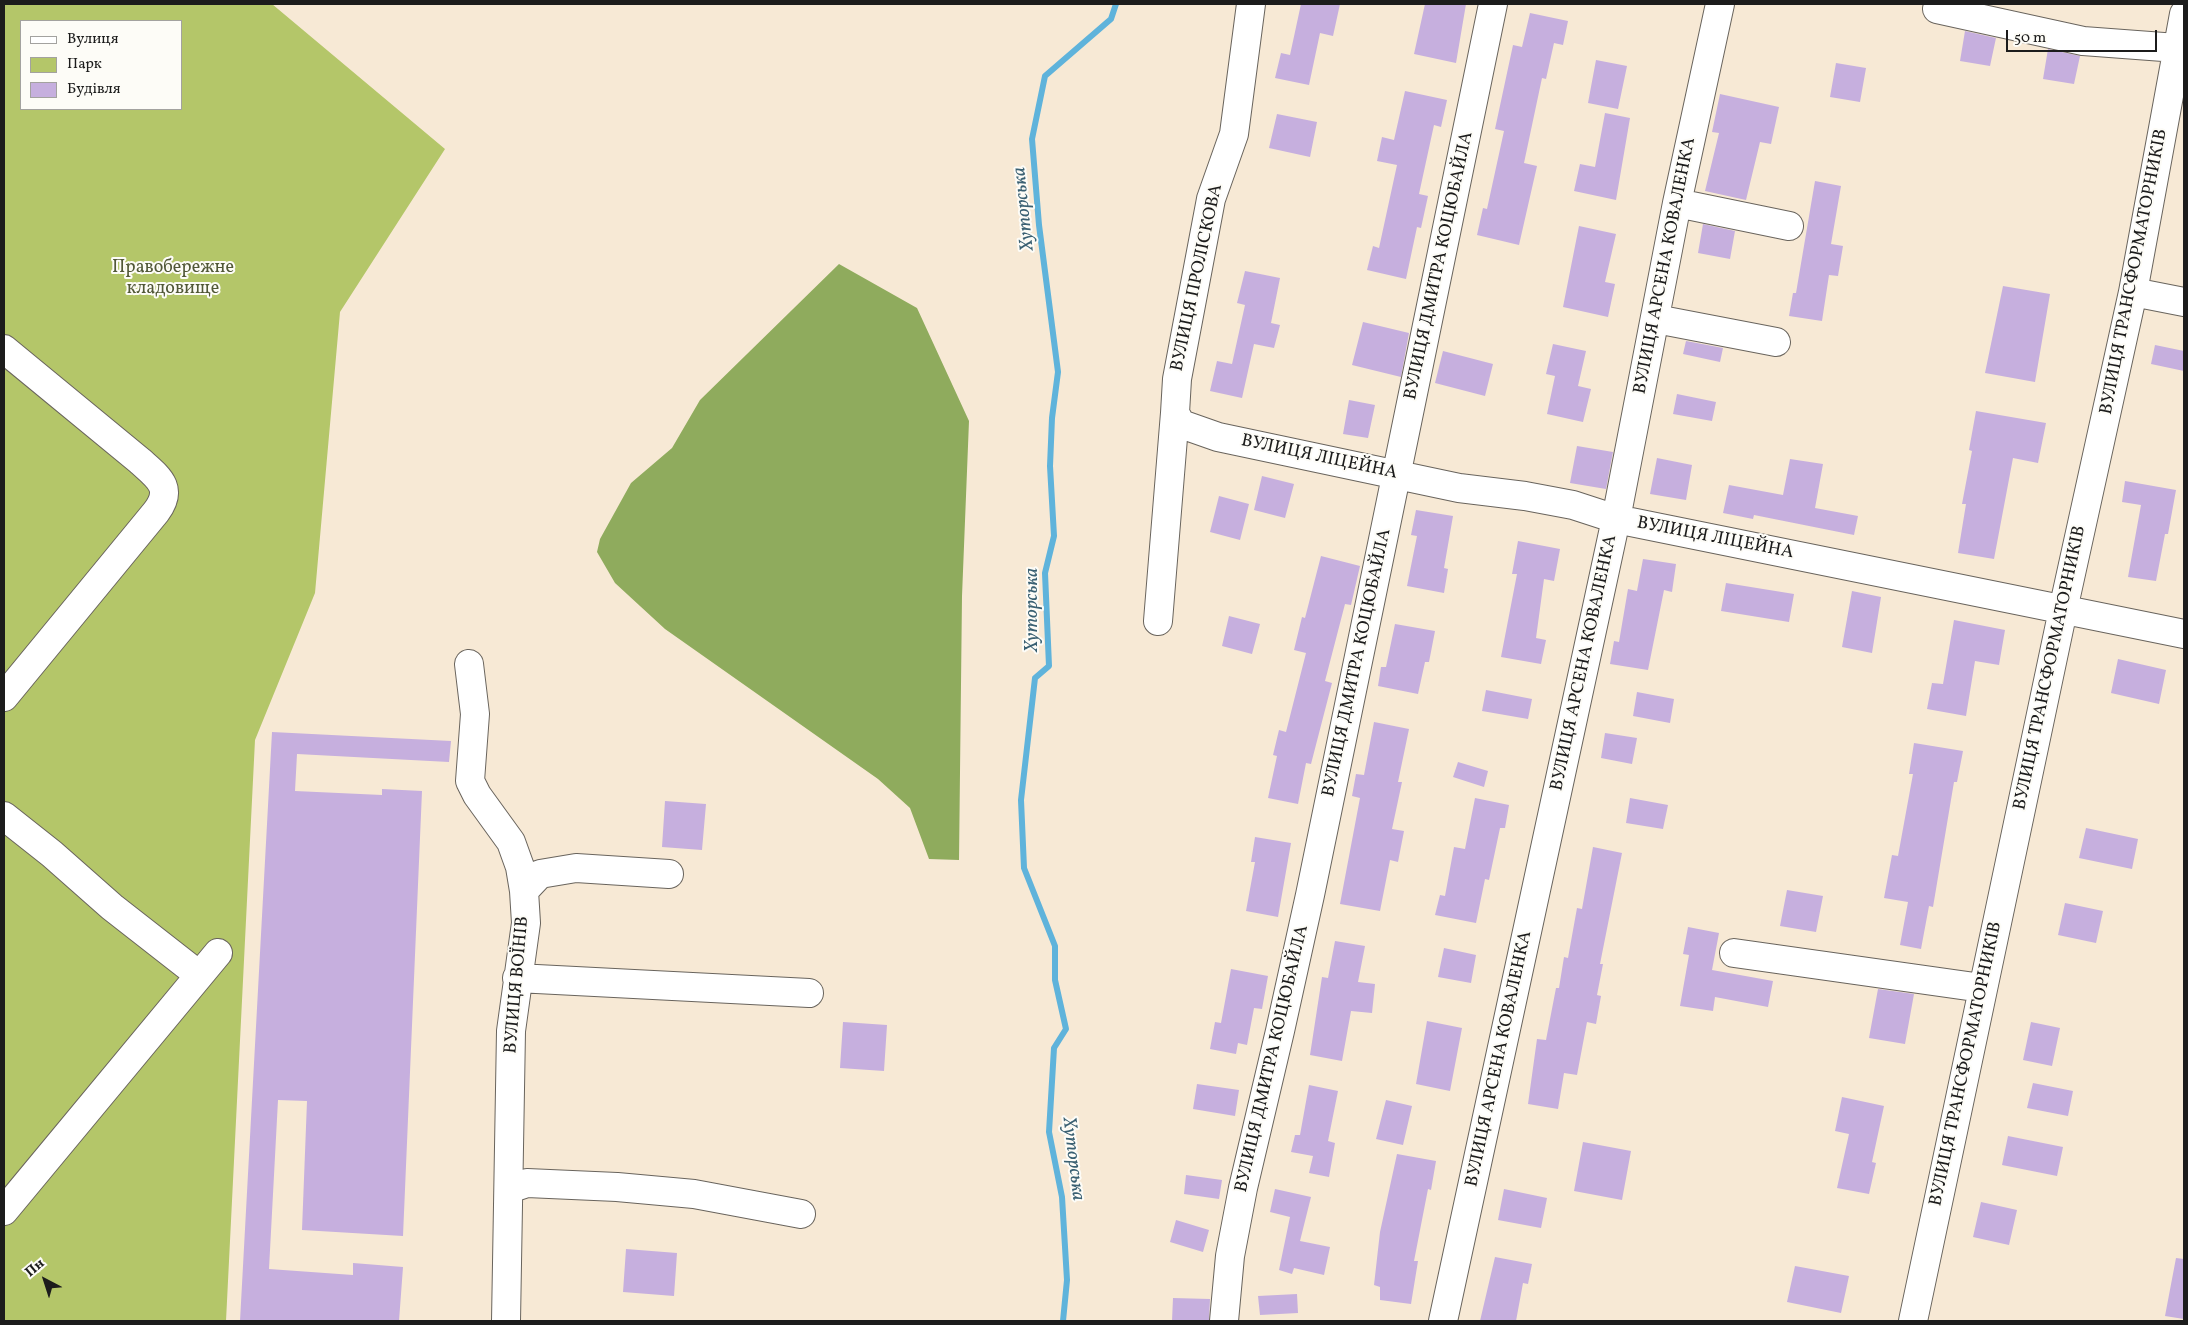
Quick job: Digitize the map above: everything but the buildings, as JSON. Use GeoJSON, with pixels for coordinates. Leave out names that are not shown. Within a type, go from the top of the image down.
{"type":"FeatureCollection","features":[{"type":"Feature","properties":{"kind":"street","name":"ВУЛИЦЯ ДМИТРА КОЦЮБАЙЛА"},"geometry":{"type":"LineString","coordinates":[[1224,1321],[1230,1256],[1243,1188],[1287,1002],[1493,4]]}},
{"type":"Feature","properties":{"kind":"street","name":"ВУЛИЦЯ АРСЕНА КОВАЛЕНКА"},"geometry":{"type":"LineString","coordinates":[[1443,1321],[1616,519],[1677,202],[1720,4]]}},
{"type":"Feature","properties":{"kind":"street","name":"ВУЛИЦЯ ПРОЛІСКОВА"},"geometry":{"type":"LineString","coordinates":[[1158,621],[1177,379],[1210,199],[1234,134],[1244,72],[1250,5]]}},
{"type":"Feature","properties":{"kind":"street"},"geometry":{"type":"LineString","coordinates":[[1937,8],[2083,41],[2177,48]]}},
{"type":"Feature","properties":{"kind":"street","name":"ВУЛИЦЯ ТРАНСФОРМАТОРНИКІВ"},"geometry":{"type":"LineString","coordinates":[[1913,1321],[2063,610],[2133,292],[2176,111],[2177,48],[2184,14]]}},
{"type":"Feature","properties":{"kind":"street"},"geometry":{"type":"LineString","coordinates":[[1677,202],[1789,226]]}},
{"type":"Feature","properties":{"kind":"street"},"geometry":{"type":"LineString","coordinates":[[2133,292],[2184,302]]}},
{"type":"Feature","properties":{"kind":"street"},"geometry":{"type":"LineString","coordinates":[[1656,319],[1776,342]]}},
{"type":"Feature","properties":{"kind":"street"},"geometry":{"type":"LineString","coordinates":[[4,349],[140,461],[158,478],[165,493],[163,502],[156,512],[4,697]]}},
{"type":"Feature","properties":{"kind":"street","name":"ВУЛИЦЯ ЛІЦЕЙНА"},"geometry":{"type":"LineString","coordinates":[[1175,413],[1181,424],[1218,437],[1458,488],[1525,496],[1573,505],[1616,519],[2184,634]]}},
{"type":"Feature","properties":{"kind":"street","name":"ВУЛИЦЯ ВОЇНІВ"},"geometry":{"type":"LineString","coordinates":[[469,664],[474,714],[470,780],[477,795],[511,842],[520,867],[526,923],[511,1031],[506,1321]]}},
{"type":"Feature","properties":{"kind":"street"},"geometry":{"type":"LineString","coordinates":[[4,816],[52,854],[112,907],[199,975]]}},
{"type":"Feature","properties":{"kind":"street"},"geometry":{"type":"LineString","coordinates":[[524,891],[540,874],[576,868],[669,874]]}},
{"type":"Feature","properties":{"kind":"street"},"geometry":{"type":"LineString","coordinates":[[4,1211],[218,953]]}},
{"type":"Feature","properties":{"kind":"street"},"geometry":{"type":"LineString","coordinates":[[1734,953],[1982,988]]}},
{"type":"Feature","properties":{"kind":"street"},"geometry":{"type":"LineString","coordinates":[[517,978],[809,993]]}},
{"type":"Feature","properties":{"kind":"street"},"geometry":{"type":"LineString","coordinates":[[509,1189],[527,1183],[617,1187],[694,1194],[801,1214]]}},
{"type":"Feature","properties":{"kind":"green space","name":"Правобережне кладовище"},"geometry":{"type":"Polygon","coordinates":[[[4,4],[272,4],[445,149],[340,312],[315,593],[255,740],[226,1321],[4,1321],[4,4]]]}},
{"type":"Feature","properties":{"kind":"green space"},"geometry":{"type":"Polygon","coordinates":[[[839,264],[917,308],[969,421],[962,596],[959,860],[929,859],[910,808],[878,779],[665,629],[615,583],[597,552],[600,539],[631,483],[672,448],[700,400],[839,264]]]}},
{"type":"Feature","properties":{"kind":"waterway","name":"Хуторська"},"geometry":{"type":"LineString","coordinates":[[1063,1321],[1067,1280],[1062,1197],[1049,1132],[1054,1048],[1066,1029],[1055,980],[1055,946],[1024,868],[1021,800],[1035,678],[1049,666],[1045,573],[1054,536],[1050,466],[1052,418],[1058,372],[1039,225],[1032,139],[1045,76],[1111,19],[1116,4]]}}]}
